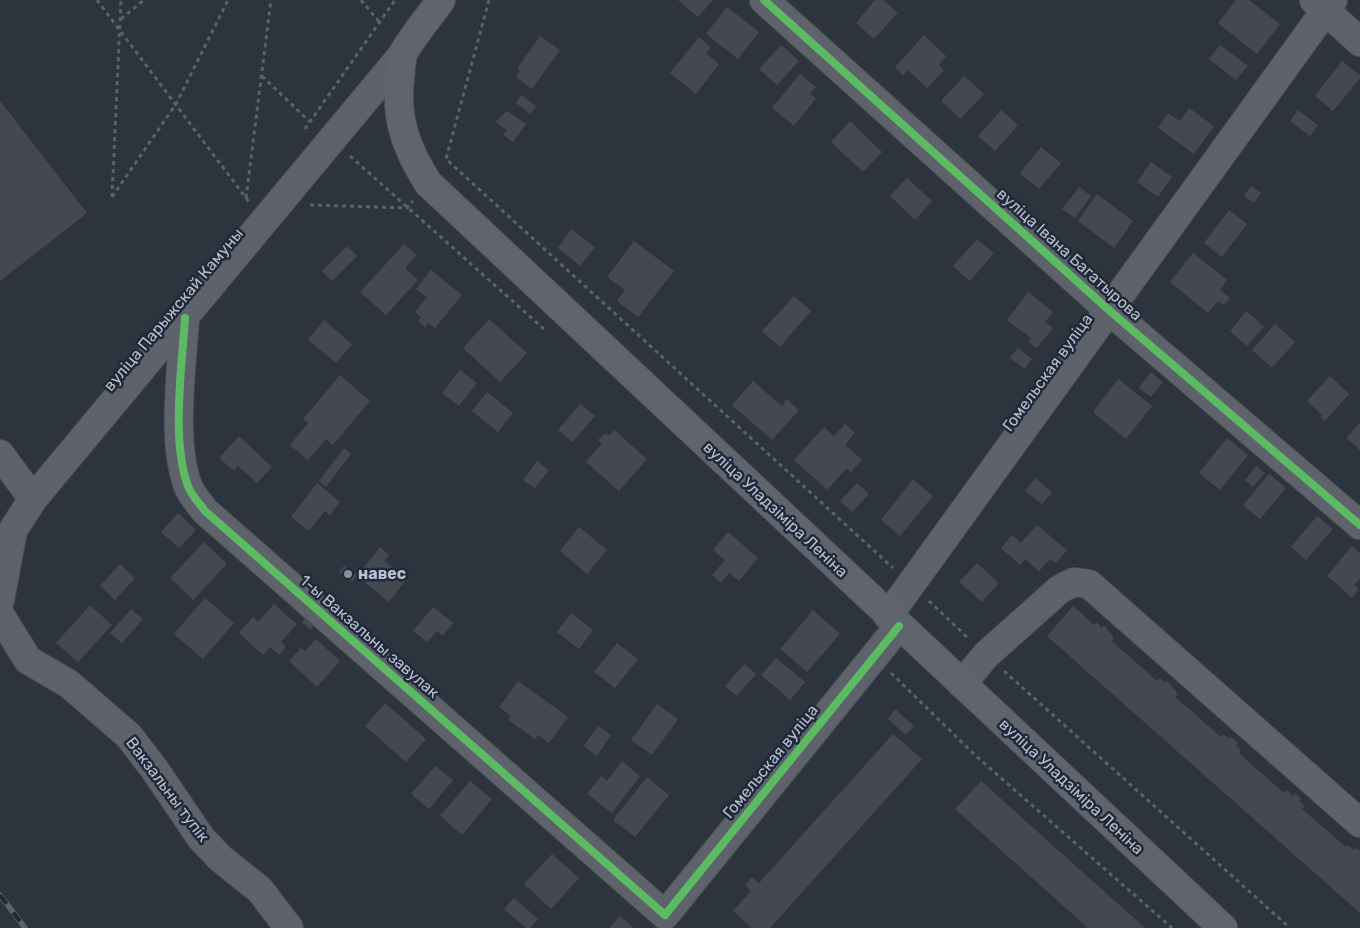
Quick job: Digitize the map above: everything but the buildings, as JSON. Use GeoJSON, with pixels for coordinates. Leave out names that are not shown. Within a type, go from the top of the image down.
{"type":"FeatureCollection","features":[{"type":"Feature","properties":{"kind":"main road","name":"вуліца Парыжскай Камуны"},"geometry":{"type":"LineString","coordinates":[[403,54],[441,0]]}},
{"type":"Feature","properties":{"kind":"main road","name":"вуліца Уладзіміра Леніна"},"geometry":{"type":"LineString","coordinates":[[403,54],[399,92],[399,116],[413,159],[428,183],[1223,928]]}},
{"type":"Feature","properties":{"kind":"street","name":"вуліца Івана Багатырова"},"geometry":{"type":"LineString","coordinates":[[764,0],[1110,311],[1360,525]]}},
{"type":"Feature","properties":{"kind":"street","name":"Гомельская вуліца"},"geometry":{"type":"LineString","coordinates":[[665,921],[874,657],[894,621],[911,584],[1110,311],[1324,4]]}},
{"type":"Feature","properties":{"kind":"street"},"geometry":{"type":"LineString","coordinates":[[1324,4],[1360,42]]}},
{"type":"Feature","properties":{"kind":"street","name":"вуліца Парыжскай Камуны"},"geometry":{"type":"LineString","coordinates":[[0,600],[7,526],[33,499],[185,318],[403,54]]}},
{"type":"Feature","properties":{"kind":"street","name":"1-ы Вакзальны завулак"},"geometry":{"type":"LineString","coordinates":[[185,318],[180,420],[182,458],[188,487],[205,511],[665,921]]}},
{"type":"Feature","properties":{"kind":"street"},"geometry":{"type":"LineString","coordinates":[[0,454],[33,499]]}},
{"type":"Feature","properties":{"kind":"street"},"geometry":{"type":"LineString","coordinates":[[962,684],[986,655],[1060,589],[1074,582],[1089,584],[1360,824]]}},
{"type":"Feature","properties":{"kind":"street","name":"Вакзальны тупік"},"geometry":{"type":"LineString","coordinates":[[0,615],[28,660],[69,684],[129,736],[156,770],[201,838],[220,858],[260,890],[289,928]]}},
{"type":"Feature","properties":{"kind":"path"},"geometry":{"type":"LineString","coordinates":[[97,0],[252,206]]}},
{"type":"Feature","properties":{"kind":"path"},"geometry":{"type":"LineString","coordinates":[[121,0],[112,197],[176,104],[228,0]]}},
{"type":"Feature","properties":{"kind":"path"},"geometry":{"type":"LineString","coordinates":[[120,19],[144,0]]}},
{"type":"Feature","properties":{"kind":"path"},"geometry":{"type":"LineString","coordinates":[[246,198],[271,0]]}},
{"type":"Feature","properties":{"kind":"path"},"geometry":{"type":"LineString","coordinates":[[362,0],[380,23]]}},
{"type":"Feature","properties":{"kind":"path"},"geometry":{"type":"LineString","coordinates":[[489,0],[446,159],[911,584],[986,655],[1290,928]]}},
{"type":"Feature","properties":{"kind":"path"},"geometry":{"type":"LineString","coordinates":[[261,75],[310,122]]}},
{"type":"Feature","properties":{"kind":"path"},"geometry":{"type":"LineString","coordinates":[[332,140],[549,333]]}},
{"type":"Feature","properties":{"kind":"path"},"geometry":{"type":"LineString","coordinates":[[301,205],[408,208]]}},
{"type":"Feature","properties":{"kind":"path"},"geometry":{"type":"LineString","coordinates":[[874,657],[976,756],[1172,928]]}},
{"type":"Feature","properties":{"kind":"railway"},"geometry":{"type":"LineString","coordinates":[[0,895],[25,928]]}},
{"type":"Feature","properties":{"kind":"cycle path"},"geometry":{"type":"LineString","coordinates":[[764,0],[1110,311],[1360,525]]}},
{"type":"Feature","properties":{"kind":"cycle path"},"geometry":{"type":"LineString","coordinates":[[185,318],[179,403],[180,448],[188,486],[205,511],[665,915],[899,626]]}},
{"type":"Feature","properties":{"kind":"place","name":"навес"},"geometry":{"type":"Point","coordinates":[348,574]}}]}
